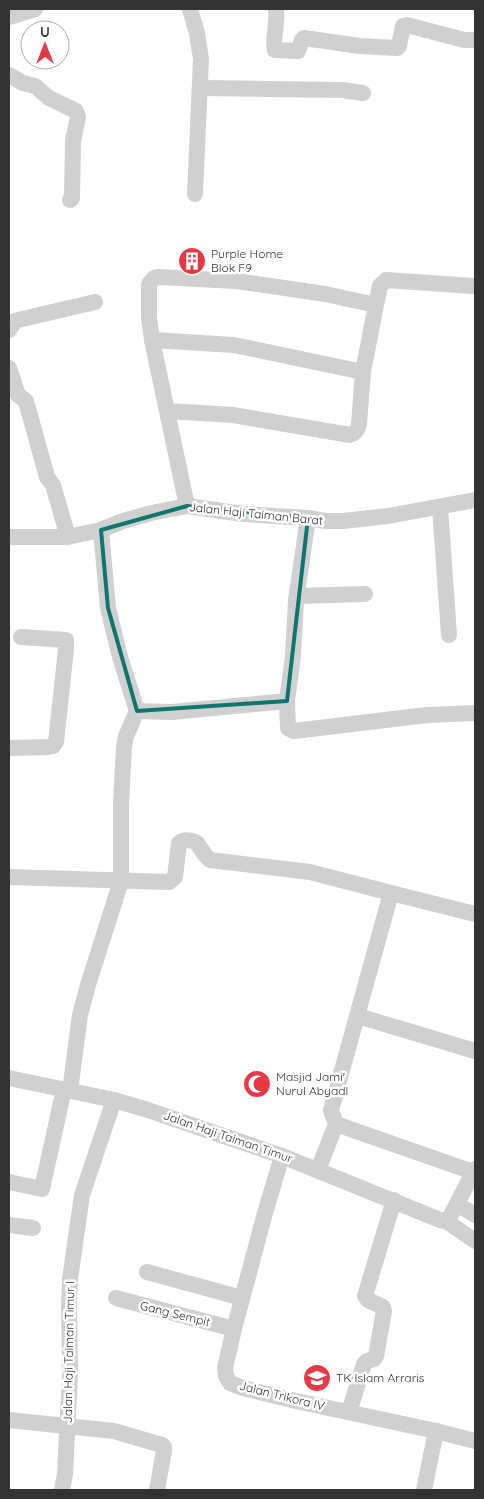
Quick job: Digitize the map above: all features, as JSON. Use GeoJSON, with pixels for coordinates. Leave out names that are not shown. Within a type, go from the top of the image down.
{"type":"FeatureCollection","features":[{"type":"Feature","properties":{"kind":"street"},"geometry":{"type":"LineString","coordinates":[[9,18],[34,9]]}},
{"type":"Feature","properties":{"kind":"street"},"geometry":{"type":"LineString","coordinates":[[190,9],[200,50],[195,194]]}},
{"type":"Feature","properties":{"kind":"street"},"geometry":{"type":"LineString","coordinates":[[276,9],[275,50],[298,51],[304,38],[360,46],[397,48],[403,26],[407,25],[464,40],[475,40]]}},
{"type":"Feature","properties":{"kind":"street"},"geometry":{"type":"LineString","coordinates":[[9,74],[23,83],[35,86],[50,98],[76,111],[78,116],[73,142],[72,198],[70,200]]}},
{"type":"Feature","properties":{"kind":"street"},"geometry":{"type":"LineString","coordinates":[[200,88],[342,90],[363,93]]}},
{"type":"Feature","properties":{"kind":"street"},"geometry":{"type":"LineString","coordinates":[[187,506],[152,340],[149,318],[149,284],[154,278],[237,281],[325,294],[376,304]]}},
{"type":"Feature","properties":{"kind":"street"},"geometry":{"type":"LineString","coordinates":[[168,411],[233,414],[350,435],[354,434],[360,424],[363,372],[380,286],[386,280],[473,286]]}},
{"type":"Feature","properties":{"kind":"street"},"geometry":{"type":"LineString","coordinates":[[9,330],[14,321],[95,302]]}},
{"type":"Feature","properties":{"kind":"street"},"geometry":{"type":"LineString","coordinates":[[152,340],[234,345],[363,372]]}},
{"type":"Feature","properties":{"kind":"street"},"geometry":{"type":"LineString","coordinates":[[9,368],[18,395],[26,401],[47,477],[53,485],[68,536]]}},
{"type":"Feature","properties":{"kind":"street","name":"Jalan Haji Taiman Barat"},"geometry":{"type":"LineString","coordinates":[[9,537],[52,538],[68,536],[101,530],[151,513],[187,506],[243,514],[343,521],[475,500]]}},
{"type":"Feature","properties":{"kind":"street"},"geometry":{"type":"LineString","coordinates":[[440,506],[449,635]]}},
{"type":"Feature","properties":{"kind":"street"},"geometry":{"type":"LineString","coordinates":[[308,518],[297,596],[293,656],[287,701],[287,725],[292,731],[427,715],[475,713]]}},
{"type":"Feature","properties":{"kind":"street"},"geometry":{"type":"LineString","coordinates":[[9,1182],[42,1190],[67,1090],[80,1015],[121,881],[121,803],[124,747],[126,736],[138,711],[120,657],[108,608],[101,530]]}},
{"type":"Feature","properties":{"kind":"street"},"geometry":{"type":"LineString","coordinates":[[297,596],[365,594]]}},
{"type":"Feature","properties":{"kind":"street"},"geometry":{"type":"LineString","coordinates":[[9,748],[48,747],[55,744],[60,705],[66,640],[21,637]]}},
{"type":"Feature","properties":{"kind":"street"},"geometry":{"type":"LineString","coordinates":[[138,711],[172,712],[287,701]]}},
{"type":"Feature","properties":{"kind":"street"},"geometry":{"type":"LineString","coordinates":[[9,877],[172,881],[179,843],[190,841],[197,843],[210,860],[310,872],[475,914]]}},
{"type":"Feature","properties":{"kind":"street"},"geometry":{"type":"LineString","coordinates":[[318,1170],[336,1124],[331,1110],[391,893]]}},
{"type":"Feature","properties":{"kind":"street"},"geometry":{"type":"LineString","coordinates":[[358,1016],[475,1051]]}},
{"type":"Feature","properties":{"kind":"street","name":"Jalan Haji Taiman Timur"},"geometry":{"type":"LineString","coordinates":[[9,1078],[114,1100],[282,1156],[443,1220],[475,1241]]}},
{"type":"Feature","properties":{"kind":"street","name":"Jalan Haji Taiman Timur I"},"geometry":{"type":"LineString","coordinates":[[62,1490],[65,1474],[70,1374],[68,1304],[70,1279],[78,1220],[87,1178],[114,1100]]}},
{"type":"Feature","properties":{"kind":"street"},"geometry":{"type":"LineString","coordinates":[[336,1124],[474,1170],[450,1217],[443,1220]]}},
{"type":"Feature","properties":{"kind":"street","name":"Jalan Trikora IV"},"geometry":{"type":"LineString","coordinates":[[282,1156],[242,1298],[225,1368],[226,1376],[230,1383],[287,1399],[475,1440]]}},
{"type":"Feature","properties":{"kind":"street"},"geometry":{"type":"LineString","coordinates":[[349,1412],[364,1364],[367,1361],[374,1360],[376,1356],[384,1312],[383,1307],[368,1300],[365,1296],[394,1200]]}},
{"type":"Feature","properties":{"kind":"street"},"geometry":{"type":"LineString","coordinates":[[457,1204],[475,1215]]}},
{"type":"Feature","properties":{"kind":"street"},"geometry":{"type":"LineString","coordinates":[[9,1225],[33,1228]]}},
{"type":"Feature","properties":{"kind":"street"},"geometry":{"type":"LineString","coordinates":[[147,1272],[242,1298]]}},
{"type":"Feature","properties":{"kind":"street","name":"Gang Sempit"},"geometry":{"type":"LineString","coordinates":[[116,1298],[234,1329]]}},
{"type":"Feature","properties":{"kind":"street"},"geometry":{"type":"LineString","coordinates":[[9,1420],[114,1431],[162,1444],[164,1451],[157,1490]]}},
{"type":"Feature","properties":{"kind":"street"},"geometry":{"type":"LineString","coordinates":[[424,1490],[436,1431]]}},
{"type":"Feature","properties":{"kind":"highlighted area"},"geometry":{"type":"Polygon","coordinates":[[[187,506],[308,518],[287,701],[137,711],[108,608],[101,530],[187,506]]]}},
{"type":"Feature","properties":{"kind":"place","name":"Purple Home Blok F9"},"geometry":{"type":"Point","coordinates":[192,261]}},
{"type":"Feature","properties":{"kind":"place","name":"Masjid Jami' Nurul Abyadl"},"geometry":{"type":"Point","coordinates":[257,1084]}},
{"type":"Feature","properties":{"kind":"place","name":"TK Islam Arraris"},"geometry":{"type":"Point","coordinates":[317,1378]}}]}
